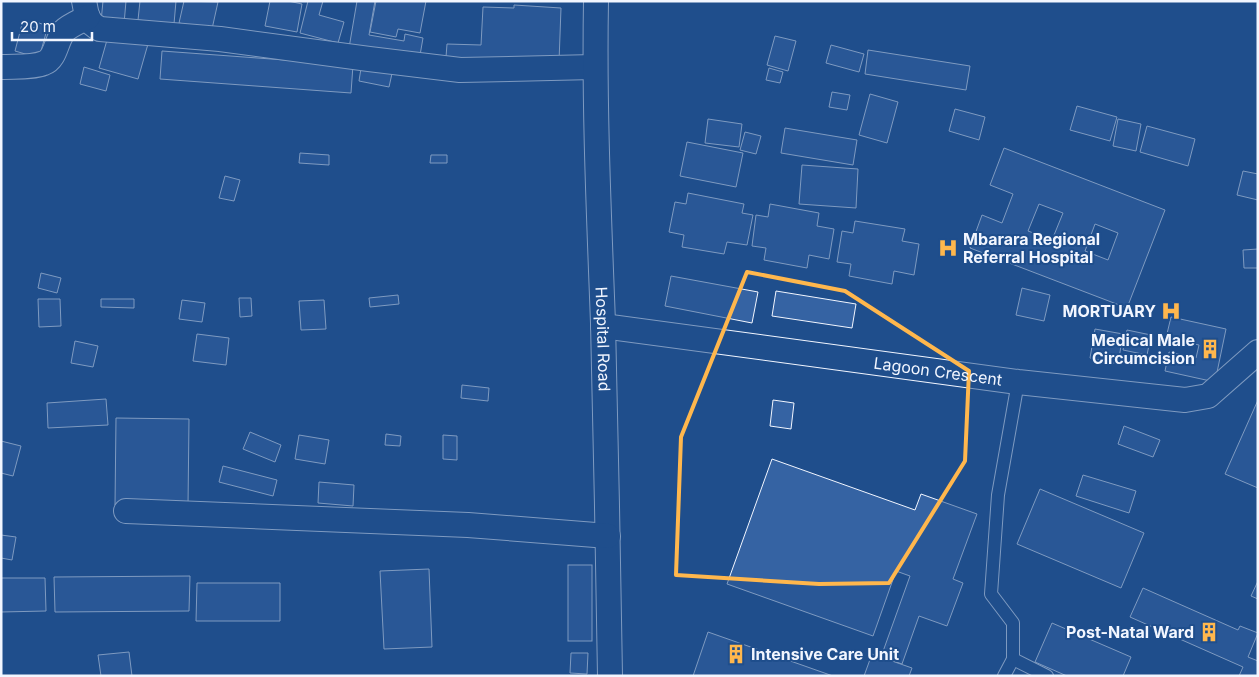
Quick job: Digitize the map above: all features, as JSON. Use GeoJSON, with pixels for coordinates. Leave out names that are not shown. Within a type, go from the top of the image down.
{"type":"FeatureCollection","features":[{"type":"Feature","properties":{"kind":"street","name":"Hospital Road"},"geometry":{"type":"LineString","coordinates":[[596,1],[594,67],[603,326],[610,676]]}},
{"type":"Feature","properties":{"kind":"street"},"geometry":{"type":"LineString","coordinates":[[1,67],[46,63],[65,30],[86,9],[93,25],[100,29],[220,39],[369,60],[460,70],[594,67]]}},
{"type":"Feature","properties":{"kind":"street","name":"Lagoon Crescent"},"geometry":{"type":"LineString","coordinates":[[603,326],[1018,382],[1185,400],[1208,396],[1258,352]]}},
{"type":"Feature","properties":{"kind":"street"},"geometry":{"type":"LineString","coordinates":[[126,511],[468,525],[608,536]]}},
{"type":"Feature","properties":{"kind":"lane"},"geometry":{"type":"LineString","coordinates":[[1004,676],[1013,659],[1013,623],[991,594],[998,495],[1018,382]]}},
{"type":"Feature","properties":{"kind":"lane"},"geometry":{"type":"LineString","coordinates":[[1013,659],[1047,676]]}},
{"type":"Feature","properties":{"kind":"highlighted area"},"geometry":{"type":"Polygon","coordinates":[[[747,272],[845,291],[969,371],[965,461],[889,583],[819,584],[676,575],[681,437],[747,272]]]}},
{"type":"Feature","properties":{"kind":"building"},"geometry":{"type":"Polygon","coordinates":[[[103,1],[126,1],[124,24],[101,22],[103,1]]]}},
{"type":"Feature","properties":{"kind":"building"},"geometry":{"type":"Polygon","coordinates":[[[140,1],[176,1],[174,24],[138,20],[140,1]]]}},
{"type":"Feature","properties":{"kind":"building"},"geometry":{"type":"Polygon","coordinates":[[[184,1],[218,2],[212,29],[179,23],[184,1]]]}},
{"type":"Feature","properties":{"kind":"building"},"geometry":{"type":"Polygon","coordinates":[[[270,1],[288,1],[302,4],[297,32],[265,26],[270,1]]]}},
{"type":"Feature","properties":{"kind":"building"},"geometry":{"type":"Polygon","coordinates":[[[308,1],[323,1],[319,15],[344,22],[338,43],[300,33],[308,1]]]}},
{"type":"Feature","properties":{"kind":"building"},"geometry":{"type":"Polygon","coordinates":[[[357,1],[375,1],[369,35],[404,41],[405,34],[423,38],[419,61],[349,48],[357,1]]]}},
{"type":"Feature","properties":{"kind":"building"},"geometry":{"type":"Polygon","coordinates":[[[376,1],[426,1],[420,33],[398,29],[396,37],[370,32],[376,1]]]}},
{"type":"Feature","properties":{"kind":"building"},"geometry":{"type":"Polygon","coordinates":[[[514,5],[561,8],[559,62],[446,57],[447,44],[481,45],[483,7],[514,8],[514,5]]]}},
{"type":"Feature","properties":{"kind":"building"},"geometry":{"type":"Polygon","coordinates":[[[36,22],[48,26],[39,58],[15,51],[22,24],[35,28],[36,22]]]}},
{"type":"Feature","properties":{"kind":"building"},"geometry":{"type":"Polygon","coordinates":[[[109,33],[148,44],[138,79],[99,68],[109,33]]]}},
{"type":"Feature","properties":{"kind":"building"},"geometry":{"type":"Polygon","coordinates":[[[775,36],[796,41],[788,71],[767,65],[775,36]]]}},
{"type":"Feature","properties":{"kind":"building"},"geometry":{"type":"Polygon","coordinates":[[[831,45],[864,54],[859,72],[826,63],[831,45]]]}},
{"type":"Feature","properties":{"kind":"building"},"geometry":{"type":"Polygon","coordinates":[[[868,50],[970,66],[966,90],[865,74],[868,50]]]}},
{"type":"Feature","properties":{"kind":"building"},"geometry":{"type":"Polygon","coordinates":[[[162,51],[353,65],[351,93],[160,79],[162,51]]]}},
{"type":"Feature","properties":{"kind":"building"},"geometry":{"type":"Polygon","coordinates":[[[362,62],[393,69],[389,87],[359,81],[362,62]]]}},
{"type":"Feature","properties":{"kind":"building"},"geometry":{"type":"Polygon","coordinates":[[[84,67],[110,75],[106,91],[80,84],[84,67]]]}},
{"type":"Feature","properties":{"kind":"building"},"geometry":{"type":"Polygon","coordinates":[[[769,68],[783,72],[780,83],[766,80],[769,68]]]}},
{"type":"Feature","properties":{"kind":"building"},"geometry":{"type":"Polygon","coordinates":[[[832,92],[850,95],[847,110],[829,107],[832,92]]]}},
{"type":"Feature","properties":{"kind":"building"},"geometry":{"type":"Polygon","coordinates":[[[870,94],[898,102],[887,143],[859,135],[870,94]]]}},
{"type":"Feature","properties":{"kind":"building"},"geometry":{"type":"Polygon","coordinates":[[[1077,106],[1117,117],[1110,141],[1070,130],[1077,106]]]}},
{"type":"Feature","properties":{"kind":"building"},"geometry":{"type":"Polygon","coordinates":[[[955,109],[985,117],[979,140],[949,131],[955,109]]]}},
{"type":"Feature","properties":{"kind":"building"},"geometry":{"type":"Polygon","coordinates":[[[708,119],[742,124],[739,147],[705,143],[708,119]]]}},
{"type":"Feature","properties":{"kind":"building"},"geometry":{"type":"Polygon","coordinates":[[[1118,119],[1141,124],[1136,151],[1113,146],[1118,119]]]}},
{"type":"Feature","properties":{"kind":"building"},"geometry":{"type":"Polygon","coordinates":[[[1147,126],[1195,139],[1188,166],[1140,152],[1147,126]]]}},
{"type":"Feature","properties":{"kind":"building"},"geometry":{"type":"Polygon","coordinates":[[[785,128],[857,140],[853,165],[781,153],[785,128]]]}},
{"type":"Feature","properties":{"kind":"building"},"geometry":{"type":"Polygon","coordinates":[[[745,132],[761,136],[756,154],[740,150],[745,132]]]}},
{"type":"Feature","properties":{"kind":"building"},"geometry":{"type":"Polygon","coordinates":[[[687,142],[743,153],[736,187],[680,176],[687,142]]]}},
{"type":"Feature","properties":{"kind":"building"},"geometry":{"type":"Polygon","coordinates":[[[1004,148],[1165,210],[1127,308],[970,248],[982,215],[1002,223],[1013,194],[990,185],[1004,148]],[[1039,204],[1028,231],[1052,240],[1063,213],[1039,204]],[[1095,224],[1085,251],[1108,260],[1118,233],[1095,224]]]}},
{"type":"Feature","properties":{"kind":"building"},"geometry":{"type":"Polygon","coordinates":[[[300,153],[329,155],[329,165],[299,163],[300,153]]]}},
{"type":"Feature","properties":{"kind":"building"},"geometry":{"type":"Polygon","coordinates":[[[431,155],[447,155],[447,163],[430,163],[431,155]]]}},
{"type":"Feature","properties":{"kind":"building"},"geometry":{"type":"Polygon","coordinates":[[[802,165],[858,169],[856,208],[799,204],[802,165]]]}},
{"type":"Feature","properties":{"kind":"building"},"geometry":{"type":"Polygon","coordinates":[[[1243,171],[1258,174],[1258,200],[1237,195],[1243,171]]]}},
{"type":"Feature","properties":{"kind":"building"},"geometry":{"type":"Polygon","coordinates":[[[225,176],[240,180],[234,201],[219,198],[225,176]]]}},
{"type":"Feature","properties":{"kind":"building"},"geometry":{"type":"Polygon","coordinates":[[[688,193],[744,204],[742,213],[753,215],[747,245],[727,242],[724,254],[682,247],[684,235],[669,232],[675,202],[686,204],[688,193]]]}},
{"type":"Feature","properties":{"kind":"building"},"geometry":{"type":"Polygon","coordinates":[[[770,204],[819,213],[817,226],[834,229],[829,259],[809,255],[807,268],[764,260],[766,248],[752,246],[756,215],[768,217],[770,204]]]}},
{"type":"Feature","properties":{"kind":"building"},"geometry":{"type":"Polygon","coordinates":[[[855,221],[905,229],[902,241],[919,244],[914,275],[894,271],[892,284],[849,276],[851,264],[837,262],[842,231],[853,233],[855,221]]]}},
{"type":"Feature","properties":{"kind":"building"},"geometry":{"type":"Polygon","coordinates":[[[1258,249],[1258,268],[1244,268],[1243,250],[1258,249]]]}},
{"type":"Feature","properties":{"kind":"building"},"geometry":{"type":"Polygon","coordinates":[[[41,273],[61,278],[57,293],[38,288],[41,273]]]}},
{"type":"Feature","properties":{"kind":"building"},"geometry":{"type":"Polygon","coordinates":[[[671,276],[758,292],[752,323],[665,306],[671,276]]]}},
{"type":"Feature","properties":{"kind":"building"},"geometry":{"type":"Polygon","coordinates":[[[1022,288],[1050,295],[1044,321],[1016,315],[1022,288]]]}},
{"type":"Feature","properties":{"kind":"building"},"geometry":{"type":"Polygon","coordinates":[[[776,291],[856,304],[852,328],[772,316],[776,291]]]}},
{"type":"Feature","properties":{"kind":"building"},"geometry":{"type":"Polygon","coordinates":[[[398,295],[399,304],[370,307],[369,298],[398,295]]]}},
{"type":"Feature","properties":{"kind":"building"},"geometry":{"type":"Polygon","coordinates":[[[239,298],[251,298],[252,316],[240,317],[239,298]]]}},
{"type":"Feature","properties":{"kind":"building"},"geometry":{"type":"Polygon","coordinates":[[[38,299],[60,299],[61,326],[39,327],[38,299]]]}},
{"type":"Feature","properties":{"kind":"building"},"geometry":{"type":"Polygon","coordinates":[[[101,299],[134,299],[134,308],[101,307],[101,299]]]}},
{"type":"Feature","properties":{"kind":"building"},"geometry":{"type":"Polygon","coordinates":[[[182,300],[205,303],[202,322],[179,319],[182,300]]]}},
{"type":"Feature","properties":{"kind":"building"},"geometry":{"type":"Polygon","coordinates":[[[324,300],[326,329],[301,330],[299,301],[324,300]]]}},
{"type":"Feature","properties":{"kind":"building","name":"Medical Male Circumcision"},"geometry":{"type":"Polygon","coordinates":[[[1171,317],[1226,329],[1215,382],[1165,371],[1169,352],[1196,358],[1199,345],[1166,338],[1171,317]]]}},
{"type":"Feature","properties":{"kind":"building"},"geometry":{"type":"Polygon","coordinates":[[[1095,329],[1123,334],[1118,364],[1090,358],[1095,329]]]}},
{"type":"Feature","properties":{"kind":"building"},"geometry":{"type":"Polygon","coordinates":[[[1127,330],[1151,335],[1147,355],[1123,350],[1127,330]]]}},
{"type":"Feature","properties":{"kind":"building"},"geometry":{"type":"Polygon","coordinates":[[[197,334],[229,338],[226,365],[193,361],[197,334]]]}},
{"type":"Feature","properties":{"kind":"building"},"geometry":{"type":"Polygon","coordinates":[[[75,341],[98,346],[93,367],[71,363],[75,341]]]}},
{"type":"Feature","properties":{"kind":"building"},"geometry":{"type":"Polygon","coordinates":[[[462,385],[489,388],[488,401],[461,398],[462,385]]]}},
{"type":"Feature","properties":{"kind":"building"},"geometry":{"type":"Polygon","coordinates":[[[106,399],[108,425],[48,428],[47,403],[106,399]]]}},
{"type":"Feature","properties":{"kind":"building"},"geometry":{"type":"Polygon","coordinates":[[[773,400],[794,403],[791,429],[770,426],[773,400]]]}},
{"type":"Feature","properties":{"kind":"building"},"geometry":{"type":"Polygon","coordinates":[[[1258,400],[1258,488],[1225,474],[1258,400]]]}},
{"type":"Feature","properties":{"kind":"building"},"geometry":{"type":"Polygon","coordinates":[[[116,418],[189,419],[188,506],[115,505],[116,418]]]}},
{"type":"Feature","properties":{"kind":"building"},"geometry":{"type":"Polygon","coordinates":[[[1124,426],[1160,440],[1153,457],[1118,444],[1124,426]]]}},
{"type":"Feature","properties":{"kind":"building"},"geometry":{"type":"Polygon","coordinates":[[[250,432],[281,445],[275,462],[243,449],[250,432]]]}},
{"type":"Feature","properties":{"kind":"building"},"geometry":{"type":"Polygon","coordinates":[[[386,434],[401,436],[400,446],[385,445],[386,434]]]}},
{"type":"Feature","properties":{"kind":"building"},"geometry":{"type":"Polygon","coordinates":[[[299,435],[329,440],[325,464],[295,459],[299,435]]]}},
{"type":"Feature","properties":{"kind":"building"},"geometry":{"type":"Polygon","coordinates":[[[443,435],[457,436],[457,460],[443,459],[443,435]]]}},
{"type":"Feature","properties":{"kind":"building"},"geometry":{"type":"Polygon","coordinates":[[[1,441],[21,446],[13,476],[1,473],[1,441]]]}},
{"type":"Feature","properties":{"kind":"building"},"geometry":{"type":"Polygon","coordinates":[[[772,459],[915,510],[921,494],[977,514],[953,579],[963,583],[947,626],[919,616],[902,664],[881,657],[910,576],[896,571],[873,636],[727,584],[772,459]]]}},
{"type":"Feature","properties":{"kind":"building"},"geometry":{"type":"Polygon","coordinates":[[[223,466],[277,480],[273,496],[219,482],[223,466]]]}},
{"type":"Feature","properties":{"kind":"building"},"geometry":{"type":"Polygon","coordinates":[[[1083,475],[1136,491],[1129,513],[1076,496],[1083,475]]]}},
{"type":"Feature","properties":{"kind":"building"},"geometry":{"type":"Polygon","coordinates":[[[319,482],[354,485],[353,506],[318,503],[319,482]]]}},
{"type":"Feature","properties":{"kind":"building"},"geometry":{"type":"Polygon","coordinates":[[[1040,489],[1144,533],[1121,588],[1017,544],[1040,489]]]}},
{"type":"Feature","properties":{"kind":"building"},"geometry":{"type":"Polygon","coordinates":[[[1,535],[16,537],[12,560],[1,558],[1,535]]]}},
{"type":"Feature","properties":{"kind":"building"},"geometry":{"type":"Polygon","coordinates":[[[568,565],[592,565],[592,641],[568,641],[568,565]]]}},
{"type":"Feature","properties":{"kind":"building"},"geometry":{"type":"Polygon","coordinates":[[[429,569],[432,647],[384,649],[380,571],[429,569]]]}},
{"type":"Feature","properties":{"kind":"building"},"geometry":{"type":"Polygon","coordinates":[[[190,576],[189,611],[55,612],[54,577],[190,576]]]}},
{"type":"Feature","properties":{"kind":"building"},"geometry":{"type":"Polygon","coordinates":[[[1,578],[45,578],[46,611],[1,612],[1,578]]]}},
{"type":"Feature","properties":{"kind":"building"},"geometry":{"type":"Polygon","coordinates":[[[1258,581],[1258,599],[1251,596],[1258,581]]]}},
{"type":"Feature","properties":{"kind":"building"},"geometry":{"type":"Polygon","coordinates":[[[197,583],[280,583],[280,621],[196,621],[197,583]]]}},
{"type":"Feature","properties":{"kind":"building","name":"Post-Natal Ward"},"geometry":{"type":"Polygon","coordinates":[[[1143,588],[1238,630],[1240,626],[1258,633],[1248,657],[1258,661],[1258,676],[1239,676],[1243,667],[1130,617],[1143,588]]]}},
{"type":"Feature","properties":{"kind":"building"},"geometry":{"type":"Polygon","coordinates":[[[1052,623],[1131,657],[1123,676],[1067,676],[1035,662],[1052,623]]]}},
{"type":"Feature","properties":{"kind":"building","name":"Intensive Care Unit"},"geometry":{"type":"Polygon","coordinates":[[[708,632],[833,676],[693,676],[708,632]]]}},
{"type":"Feature","properties":{"kind":"building"},"geometry":{"type":"Polygon","coordinates":[[[129,652],[132,676],[101,676],[98,655],[129,652]]]}},
{"type":"Feature","properties":{"kind":"building"},"geometry":{"type":"Polygon","coordinates":[[[571,653],[588,653],[587,674],[570,673],[571,653]]]}},
{"type":"Feature","properties":{"kind":"building","name":"Intensive Care Unit"},"geometry":{"type":"Polygon","coordinates":[[[872,654],[912,668],[909,676],[864,676],[872,654]]]}},
{"type":"Feature","properties":{"kind":"place","name":"Mbarara Regional Referral Hospital"},"geometry":{"type":"Point","coordinates":[948,248]}},
{"type":"Feature","properties":{"kind":"place","name":"MORTUARY"},"geometry":{"type":"Point","coordinates":[1171,311]}},
{"type":"Feature","properties":{"kind":"place","name":"Medical Male Circumcision"},"geometry":{"type":"Point","coordinates":[1210,349]}},
{"type":"Feature","properties":{"kind":"place","name":"Post-Natal Ward"},"geometry":{"type":"Point","coordinates":[1209,632]}},
{"type":"Feature","properties":{"kind":"place","name":"Intensive Care Unit"},"geometry":{"type":"Point","coordinates":[736,654]}}]}
